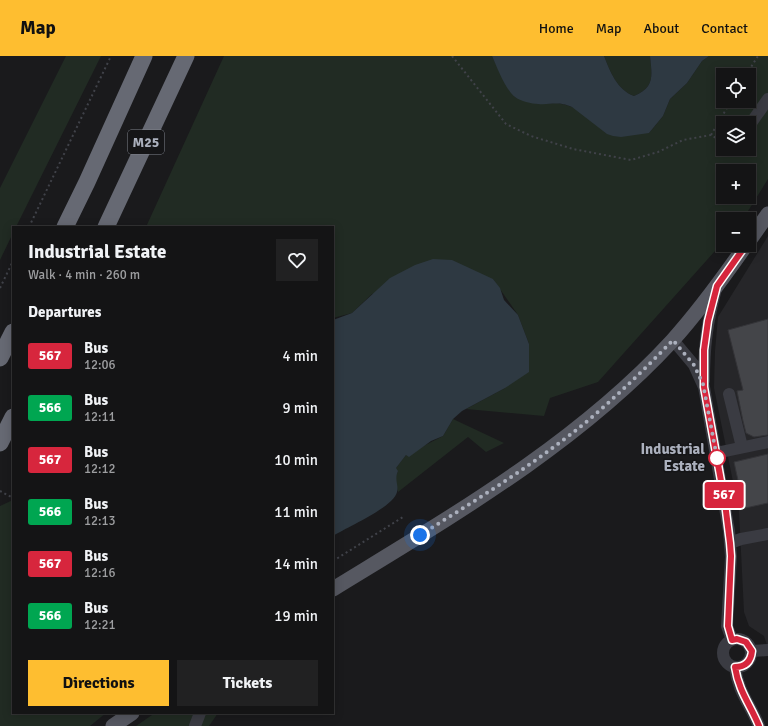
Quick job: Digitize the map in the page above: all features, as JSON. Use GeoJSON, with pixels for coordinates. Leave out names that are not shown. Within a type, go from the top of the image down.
{"type":"FeatureCollection","features":[{"type":"Feature","properties":{"kind":"highway","name":"M25"},"geometry":{"type":"LineString","coordinates":[[65,226],[144,56]]}},
{"type":"Feature","properties":{"kind":"highway","name":"M25"},"geometry":{"type":"LineString","coordinates":[[106,226],[186,56]]}},
{"type":"Feature","properties":{"kind":"highway"},"geometry":{"type":"LineString","coordinates":[[0,358],[12,334]]}},
{"type":"Feature","properties":{"kind":"highway"},"geometry":{"type":"LineString","coordinates":[[0,443],[12,419]]}},
{"type":"Feature","properties":{"kind":"main road"},"geometry":{"type":"LineString","coordinates":[[756,231],[768,214]]}},
{"type":"Feature","properties":{"kind":"main road"},"geometry":{"type":"LineString","coordinates":[[334,588],[427,531],[540,456],[590,418],[627,386],[673,340],[717,286],[741,252]]}},
{"type":"Feature","properties":{"kind":"main road"},"geometry":{"type":"LineString","coordinates":[[113,726],[131,714]]}},
{"type":"Feature","properties":{"kind":"street"},"geometry":{"type":"LineString","coordinates":[[756,116],[768,99]]}},
{"type":"Feature","properties":{"kind":"street"},"geometry":{"type":"LineString","coordinates":[[717,286],[708,321],[704,350],[704,387],[725,503],[730,543],[731,556],[728,626],[732,640]]}},
{"type":"Feature","properties":{"kind":"street"},"geometry":{"type":"LineString","coordinates":[[673,340],[694,365],[704,387]]}},
{"type":"Feature","properties":{"kind":"street"},"geometry":{"type":"LineString","coordinates":[[729,394],[742,448]]}},
{"type":"Feature","properties":{"kind":"street"},"geometry":{"type":"LineString","coordinates":[[716,453],[768,442]]}},
{"type":"Feature","properties":{"kind":"street"},"geometry":{"type":"LineString","coordinates":[[730,543],[741,539],[768,534]]}},
{"type":"Feature","properties":{"kind":"street"},"geometry":{"type":"LineString","coordinates":[[737,639],[746,642],[752,651],[746,665],[735,667],[730,665],[723,655],[724,649],[732,640],[737,639]]}},
{"type":"Feature","properties":{"kind":"street"},"geometry":{"type":"LineString","coordinates":[[752,651],[768,650]]}},
{"type":"Feature","properties":{"kind":"street"},"geometry":{"type":"LineString","coordinates":[[735,667],[741,692],[759,726]]}},
{"type":"Feature","properties":{"kind":"street"},"geometry":{"type":"LineString","coordinates":[[195,726],[200,714]]}},
{"type":"Feature","properties":{"kind":"path"},"geometry":{"type":"LineString","coordinates":[[29,226],[111,56]]}},
{"type":"Feature","properties":{"kind":"path"},"geometry":{"type":"LineString","coordinates":[[452,56],[506,124],[531,136],[573,149],[631,160],[658,152],[683,140],[711,135],[716,138]]}},
{"type":"Feature","properties":{"kind":"path"},"geometry":{"type":"LineString","coordinates":[[750,68],[758,56]]}},
{"type":"Feature","properties":{"kind":"path"},"geometry":{"type":"LineString","coordinates":[[711,135],[727,108]]}},
{"type":"Feature","properties":{"kind":"path"},"geometry":{"type":"LineString","coordinates":[[0,288],[12,263]]}},
{"type":"Feature","properties":{"kind":"path"},"geometry":{"type":"LineString","coordinates":[[0,491],[12,497]]}},
{"type":"Feature","properties":{"kind":"path"},"geometry":{"type":"LineString","coordinates":[[334,560],[403,517]]}},
{"type":"Feature","properties":{"kind":"shaded area"},"geometry":{"type":"Polygon","coordinates":[[[66,56],[101,56],[16,226],[12,226],[12,235],[0,260],[0,188],[66,56]]]}},
{"type":"Feature","properties":{"kind":"shaded area"},"geometry":{"type":"Polygon","coordinates":[[[224,56],[492,56],[508,88],[515,97],[539,104],[557,103],[566,105],[649,133],[663,116],[670,99],[687,83],[702,61],[709,56],[768,56],[768,179],[756,198],[756,164],[716,164],[716,204],[752,204],[747,212],[716,212],[716,250],[598,382],[550,398],[544,416],[466,409],[505,388],[529,344],[518,315],[493,279],[372,294],[352,313],[334,318],[334,226],[146,226],[224,56]]]}},
{"type":"Feature","properties":{"kind":"shaded area"},"geometry":{"type":"Polygon","coordinates":[[[492,56],[604,56],[619,85],[634,96],[646,89],[651,80],[650,56],[709,56],[702,61],[687,83],[670,99],[663,116],[649,133],[621,137],[607,134],[572,107],[567,105],[533,103],[523,101],[515,97],[505,83],[492,56]]]}},
{"type":"Feature","properties":{"kind":"shaded area"},"geometry":{"type":"Polygon","coordinates":[[[604,56],[650,56],[651,80],[649,85],[641,93],[634,96],[628,93],[615,79],[604,56]]]}},
{"type":"Feature","properties":{"kind":"shaded area"},"geometry":{"type":"Polygon","coordinates":[[[768,236],[768,648],[764,636],[749,626],[744,612],[739,511],[714,388],[718,317],[768,236]]]}},
{"type":"Feature","properties":{"kind":"shaded area"},"geometry":{"type":"Polygon","coordinates":[[[433,259],[452,260],[493,279],[500,288],[504,300],[518,315],[529,344],[529,372],[505,388],[462,411],[453,419],[443,436],[431,441],[409,457],[406,455],[396,468],[398,471],[396,477],[397,492],[394,498],[379,510],[334,535],[334,320],[352,313],[390,278],[415,265],[433,259]]]}},
{"type":"Feature","properties":{"kind":"shaded area"},"geometry":{"type":"Polygon","coordinates":[[[453,419],[504,443],[486,452],[468,437],[398,492],[395,478],[398,471],[395,469],[406,455],[443,436],[453,419]]]}},
{"type":"Feature","properties":{"kind":"shaded area"},"geometry":{"type":"Polygon","coordinates":[[[12,500],[12,714],[105,714],[90,726],[0,726],[0,506],[12,500]]]}},
{"type":"Feature","properties":{"kind":"shaded area"},"geometry":{"type":"Polygon","coordinates":[[[154,714],[217,714],[209,726],[136,726],[154,714]]]}},
{"type":"Feature","properties":{"kind":"building"},"geometry":{"type":"Polygon","coordinates":[[[768,319],[768,435],[754,437],[746,433],[743,421],[737,391],[743,390],[728,330],[768,319]]]}},
{"type":"Feature","properties":{"kind":"building"},"geometry":{"type":"Polygon","coordinates":[[[768,454],[768,503],[741,509],[735,486],[739,485],[734,462],[768,454]]]}},
{"type":"Feature","properties":{"kind":"bus line","name":"567"},"geometry":{"type":"LineString","coordinates":[[741,252],[717,286],[708,321],[704,350],[704,387],[729,531],[731,556],[728,626],[732,640],[737,639],[746,642],[752,651],[746,665],[735,667],[736,676],[741,692],[759,726]]}},
{"type":"Feature","properties":{"kind":"place","name":"Industrial Estate"},"geometry":{"type":"Point","coordinates":[717,458]}},
{"type":"Feature","properties":{"kind":"route"},"geometry":{"type":"LineString","coordinates":[[420,535],[498,485],[540,456],[590,418],[632,381],[673,340],[694,365],[703,384],[717,458]]}}]}
